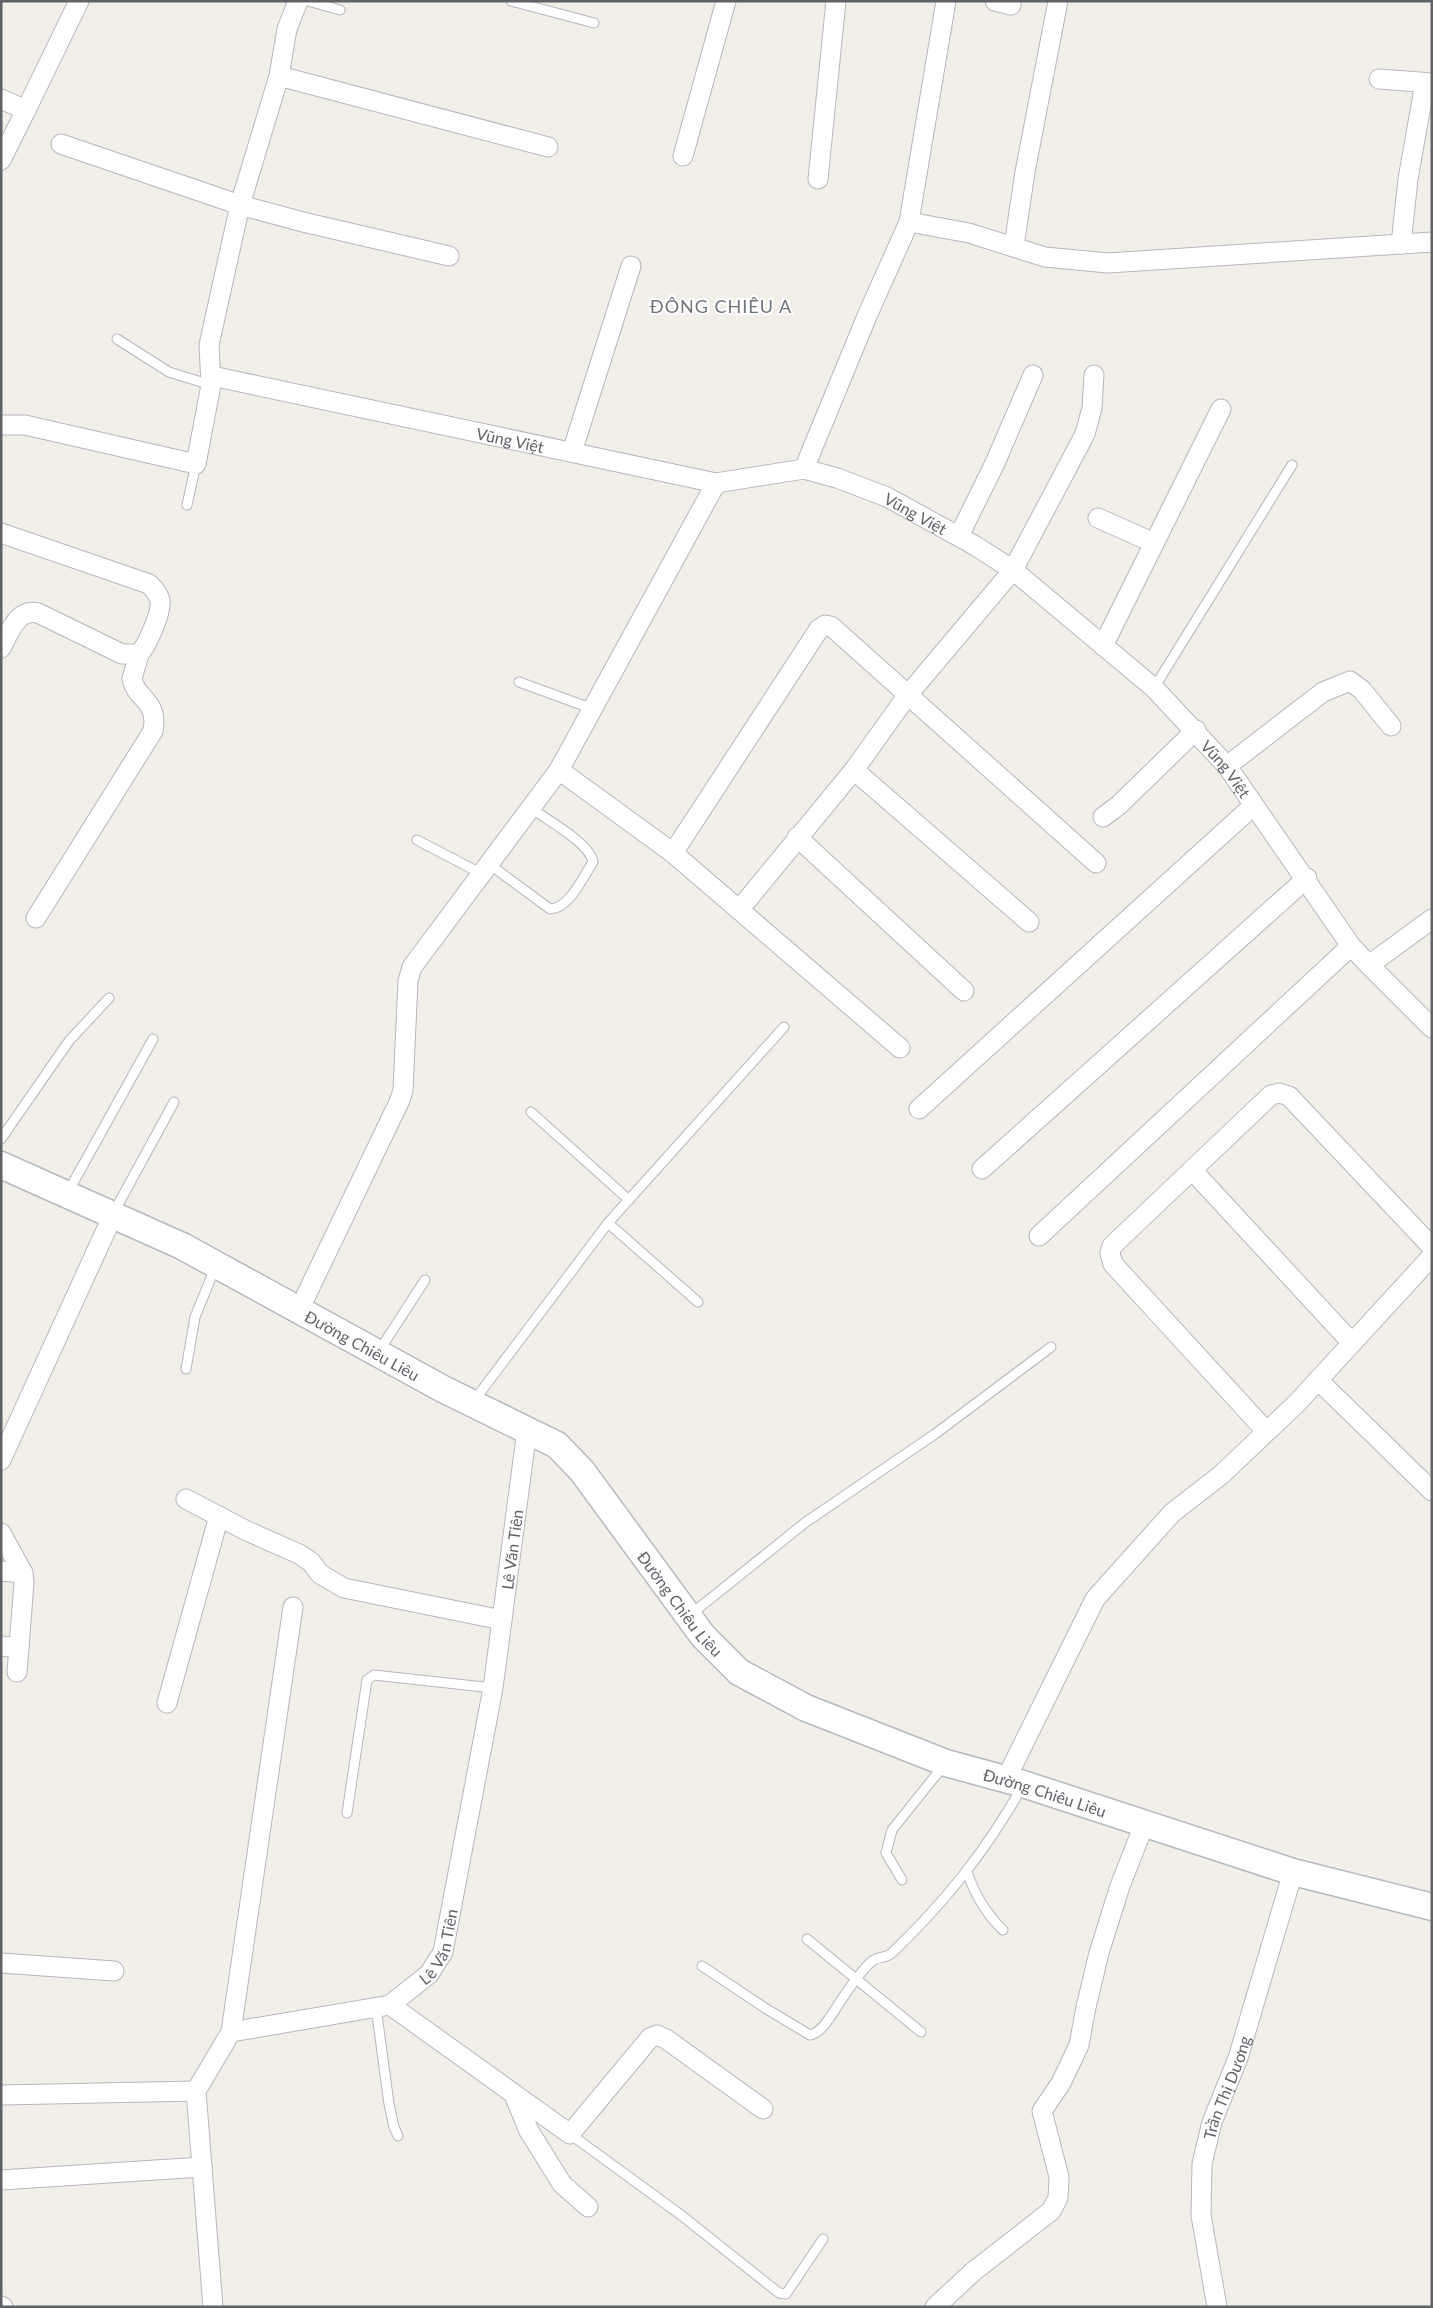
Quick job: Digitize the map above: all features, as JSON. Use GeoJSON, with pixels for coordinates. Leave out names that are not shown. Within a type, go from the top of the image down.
{"type":"FeatureCollection","features":[{"type":"Feature","properties":{"kind":"street"},"geometry":{"type":"LineString","coordinates":[[1,160],[79,1]]}},
{"type":"Feature","properties":{"kind":"street"},"geometry":{"type":"LineString","coordinates":[[1,425],[26,425],[196,464],[211,380],[209,345],[240,205],[279,76],[287,29],[298,1]]}},
{"type":"Feature","properties":{"kind":"street"},"geometry":{"type":"LineString","coordinates":[[683,156],[726,1]]}},
{"type":"Feature","properties":{"kind":"street"},"geometry":{"type":"LineString","coordinates":[[818,179],[836,1]]}},
{"type":"Feature","properties":{"kind":"street"},"geometry":{"type":"LineString","coordinates":[[804,469],[867,316],[909,222],[946,1]]}},
{"type":"Feature","properties":{"kind":"street"},"geometry":{"type":"LineString","coordinates":[[1014,246],[1025,172],[1058,1]]}},
{"type":"Feature","properties":{"kind":"street"},"geometry":{"type":"LineString","coordinates":[[279,76],[548,147]]}},
{"type":"Feature","properties":{"kind":"street"},"geometry":{"type":"LineString","coordinates":[[1379,79],[1428,83],[1408,179],[1401,244]]}},
{"type":"Feature","properties":{"kind":"street"},"geometry":{"type":"LineString","coordinates":[[1,99],[26,110]]}},
{"type":"Feature","properties":{"kind":"street"},"geometry":{"type":"LineString","coordinates":[[61,144],[240,205],[303,222],[449,256]]}},
{"type":"Feature","properties":{"kind":"street"},"geometry":{"type":"LineString","coordinates":[[909,222],[969,233],[1045,257],[1108,263],[1432,242]]}},
{"type":"Feature","properties":{"kind":"street"},"geometry":{"type":"LineString","coordinates":[[572,452],[631,266]]}},
{"type":"Feature","properties":{"kind":"street"},"geometry":{"type":"LineString","coordinates":[[959,536],[995,462],[1032,375]]}},
{"type":"Feature","properties":{"kind":"street"},"geometry":{"type":"LineString","coordinates":[[739,910],[797,837],[854,770],[907,696],[1013,570],[1085,434],[1092,408],[1094,375]]}},
{"type":"Feature","properties":{"kind":"street","name":"Vũng Việt"},"geometry":{"type":"LineString","coordinates":[[211,380],[572,452],[716,483],[804,469],[837,478],[887,497],[959,536],[1013,570],[1154,688],[1196,730],[1227,766],[1352,946],[1432,1028]]}},
{"type":"Feature","properties":{"kind":"street"},"geometry":{"type":"LineString","coordinates":[[1103,646],[1221,409]]}},
{"type":"Feature","properties":{"kind":"street"},"geometry":{"type":"LineString","coordinates":[[299,1310],[400,1100],[403,1090],[408,981],[412,967],[559,770],[716,483]]}},
{"type":"Feature","properties":{"kind":"street"},"geometry":{"type":"LineString","coordinates":[[1098,518],[1154,543]]}},
{"type":"Feature","properties":{"kind":"street"},"geometry":{"type":"LineString","coordinates":[[1,533],[149,584],[158,596],[159,610],[145,648],[139,654],[132,679],[135,687],[148,702],[154,715],[153,731],[36,918]]}},
{"type":"Feature","properties":{"kind":"street"},"geometry":{"type":"LineString","coordinates":[[1,648],[16,621],[21,615],[29,611],[38,613],[122,654],[139,654]]}},
{"type":"Feature","properties":{"kind":"street"},"geometry":{"type":"LineString","coordinates":[[673,853],[819,629],[825,625],[831,626],[1096,864]]}},
{"type":"Feature","properties":{"kind":"street"},"geometry":{"type":"LineString","coordinates":[[1227,766],[1323,692],[1350,681],[1362,690],[1390,726]]}},
{"type":"Feature","properties":{"kind":"street"},"geometry":{"type":"LineString","coordinates":[[1103,817],[1119,805],[1196,730]]}},
{"type":"Feature","properties":{"kind":"street"},"geometry":{"type":"LineString","coordinates":[[559,770],[673,853],[900,1048]]}},
{"type":"Feature","properties":{"kind":"street"},"geometry":{"type":"LineString","coordinates":[[854,770],[1030,922]]}},
{"type":"Feature","properties":{"kind":"street"},"geometry":{"type":"LineString","coordinates":[[918,1110],[1254,806]]}},
{"type":"Feature","properties":{"kind":"street"},"geometry":{"type":"LineString","coordinates":[[797,837],[964,991]]}},
{"type":"Feature","properties":{"kind":"street"},"geometry":{"type":"LineString","coordinates":[[982,1169],[1306,878]]}},
{"type":"Feature","properties":{"kind":"street"},"geometry":{"type":"LineString","coordinates":[[1369,965],[1432,919]]}},
{"type":"Feature","properties":{"kind":"street"},"geometry":{"type":"LineString","coordinates":[[1039,1236],[1352,946]]}},
{"type":"Feature","properties":{"kind":"street"},"geometry":{"type":"LineString","coordinates":[[1266,1431],[1114,1264],[1110,1252],[1112,1246],[1271,1095],[1279,1093],[1289,1096],[1432,1247]]}},
{"type":"Feature","properties":{"kind":"street","name":"Đường Chiêu Liêu"},"geometry":{"type":"LineString","coordinates":[[1,1165],[182,1246],[377,1353],[472,1403],[557,1444],[582,1471],[703,1636],[739,1672],[806,1708],[946,1763],[1293,1872],[1432,1907]]}},
{"type":"Feature","properties":{"kind":"street"},"geometry":{"type":"LineString","coordinates":[[1193,1171],[1352,1343]]}},
{"type":"Feature","properties":{"kind":"street"},"geometry":{"type":"LineString","coordinates":[[1,1460],[113,1215]]}},
{"type":"Feature","properties":{"kind":"street"},"geometry":{"type":"LineString","coordinates":[[1014,1783],[1095,1599],[1172,1513],[1221,1475],[1318,1380],[1432,1256]]}},
{"type":"Feature","properties":{"kind":"street"},"geometry":{"type":"LineString","coordinates":[[1318,1380],[1432,1491]]}},
{"type":"Feature","properties":{"kind":"street","name":"Lê Văn Tiên"},"geometry":{"type":"LineString","coordinates":[[230,2032],[383,2006],[429,1974],[443,1952],[493,1688],[527,1430]]}},
{"type":"Feature","properties":{"kind":"street"},"geometry":{"type":"LineString","coordinates":[[186,1498],[299,1554],[310,1562],[320,1574],[344,1588],[502,1620]]}},
{"type":"Feature","properties":{"kind":"street"},"geometry":{"type":"LineString","coordinates":[[166,1704],[219,1516]]}},
{"type":"Feature","properties":{"kind":"street"},"geometry":{"type":"LineString","coordinates":[[1,1533],[23,1573],[24,1583],[10,1647],[18,1672]]}},
{"type":"Feature","properties":{"kind":"street"},"geometry":{"type":"LineString","coordinates":[[1,1571],[23,1573]]}},
{"type":"Feature","properties":{"kind":"street"},"geometry":{"type":"LineString","coordinates":[[213,2307],[196,2091],[230,2032],[293,1607]]}},
{"type":"Feature","properties":{"kind":"street"},"geometry":{"type":"LineString","coordinates":[[943,2304],[974,2272],[1051,2211],[1058,2198],[1059,2177],[1042,2110],[1061,2083],[1079,2045],[1099,1953],[1120,1886],[1144,1825]]}},
{"type":"Feature","properties":{"kind":"street","name":"Trần Thị Dương"},"geometry":{"type":"LineString","coordinates":[[1217,2307],[1201,2215],[1202,2164],[1212,2122],[1238,2058],[1293,1872]]}},
{"type":"Feature","properties":{"kind":"street"},"geometry":{"type":"LineString","coordinates":[[1,1963],[114,1971]]}},
{"type":"Feature","properties":{"kind":"street"},"geometry":{"type":"LineString","coordinates":[[383,2006],[570,2134],[650,2038],[657,2036],[666,2039],[763,2109]]}},
{"type":"Feature","properties":{"kind":"street"},"geometry":{"type":"LineString","coordinates":[[1,2095],[196,2091]]}},
{"type":"Feature","properties":{"kind":"street"},"geometry":{"type":"LineString","coordinates":[[514,2094],[529,2130],[558,2178],[588,2207]]}},
{"type":"Feature","properties":{"kind":"street"},"geometry":{"type":"LineString","coordinates":[[1,2180],[202,2167]]}},
{"type":"Feature","properties":{"kind":"lane"},"geometry":{"type":"LineString","coordinates":[[308,1],[340,10]]}},
{"type":"Feature","properties":{"kind":"lane"},"geometry":{"type":"LineString","coordinates":[[511,1],[594,23]]}},
{"type":"Feature","properties":{"kind":"lane"},"geometry":{"type":"LineString","coordinates":[[117,339],[169,372],[211,380]]}},
{"type":"Feature","properties":{"kind":"lane"},"geometry":{"type":"LineString","coordinates":[[187,505],[196,464]]}},
{"type":"Feature","properties":{"kind":"lane"},"geometry":{"type":"LineString","coordinates":[[1154,688],[1292,465]]}},
{"type":"Feature","properties":{"kind":"lane"},"geometry":{"type":"LineString","coordinates":[[519,682],[593,709]]}},
{"type":"Feature","properties":{"kind":"lane"},"geometry":{"type":"LineString","coordinates":[[417,840],[486,869],[550,909],[555,909],[566,902],[593,862],[592,857],[585,847],[530,808]]}},
{"type":"Feature","properties":{"kind":"lane"},"geometry":{"type":"LineString","coordinates":[[1,1139],[69,1041],[109,998]]}},
{"type":"Feature","properties":{"kind":"lane"},"geometry":{"type":"LineString","coordinates":[[472,1403],[608,1224],[784,1028]]}},
{"type":"Feature","properties":{"kind":"lane"},"geometry":{"type":"LineString","coordinates":[[67,1194],[153,1038]]}},
{"type":"Feature","properties":{"kind":"lane"},"geometry":{"type":"LineString","coordinates":[[113,1215],[174,1102]]}},
{"type":"Feature","properties":{"kind":"lane"},"geometry":{"type":"LineString","coordinates":[[530,1112],[629,1200]]}},
{"type":"Feature","properties":{"kind":"lane"},"geometry":{"type":"LineString","coordinates":[[608,1224],[698,1302]]}},
{"type":"Feature","properties":{"kind":"lane"},"geometry":{"type":"LineString","coordinates":[[186,1368],[196,1317],[216,1265]]}},
{"type":"Feature","properties":{"kind":"lane"},"geometry":{"type":"LineString","coordinates":[[377,1353],[424,1280]]}},
{"type":"Feature","properties":{"kind":"lane"},"geometry":{"type":"LineString","coordinates":[[690,1616],[806,1522],[935,1434],[1051,1347]]}},
{"type":"Feature","properties":{"kind":"lane"},"geometry":{"type":"LineString","coordinates":[[347,1813],[367,1680],[374,1675],[493,1688]]}},
{"type":"Feature","properties":{"kind":"lane"},"geometry":{"type":"LineString","coordinates":[[902,1880],[886,1853],[892,1830],[946,1763]]}},
{"type":"Feature","properties":{"kind":"lane"},"geometry":{"type":"LineString","coordinates":[[702,1966],[810,2035],[818,2031],[872,1960],[886,1958],[896,1949],[967,1872],[1001,1825],[1014,1783]]}},
{"type":"Feature","properties":{"kind":"lane"},"geometry":{"type":"LineString","coordinates":[[967,1872],[975,1893],[988,1915],[1003,1930]]}},
{"type":"Feature","properties":{"kind":"lane"},"geometry":{"type":"LineString","coordinates":[[807,1939],[921,2032]]}},
{"type":"Feature","properties":{"kind":"lane"},"geometry":{"type":"LineString","coordinates":[[383,2006],[389,2104],[394,2128],[398,2136]]}},
{"type":"Feature","properties":{"kind":"lane"},"geometry":{"type":"LineString","coordinates":[[570,2134],[681,2215],[779,2293],[786,2294],[823,2239]]}},
{"type":"Feature","properties":{"kind":"district","name":"ĐÔNG CHIÊU A"},"geometry":{"type":"Point","coordinates":[721,306]}}]}
